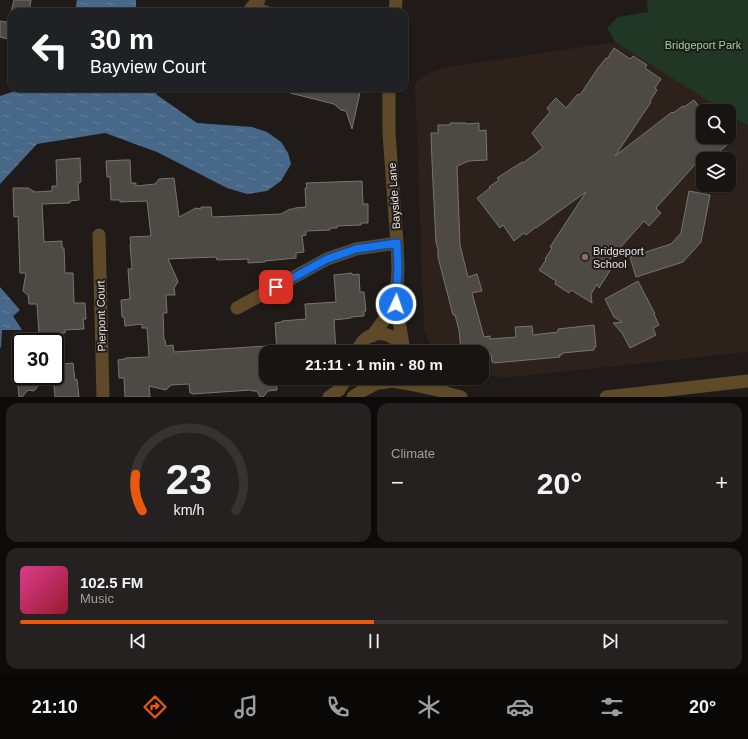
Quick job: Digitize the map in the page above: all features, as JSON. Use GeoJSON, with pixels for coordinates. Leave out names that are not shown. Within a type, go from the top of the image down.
{"type":"FeatureCollection","features":[{"type":"Feature","properties":{"kind":"street"},"geometry":{"type":"LineString","coordinates":[[251,8],[259,0]]}},
{"type":"Feature","properties":{"kind":"street","name":"Bayside Lane"},"geometry":{"type":"LineString","coordinates":[[389,92],[389,133],[398,268],[396,304],[403,345]]}},
{"type":"Feature","properties":{"kind":"street","name":"Pierpont Court"},"geometry":{"type":"LineString","coordinates":[[99,235],[103,397]]}},
{"type":"Feature","properties":{"kind":"street"},"geometry":{"type":"LineString","coordinates":[[237,308],[327,259],[356,249],[397,243]]}},
{"type":"Feature","properties":{"kind":"street"},"geometry":{"type":"LineString","coordinates":[[372,336],[396,304]]}},
{"type":"Feature","properties":{"kind":"street"},"geometry":{"type":"LineString","coordinates":[[360,345],[365,339],[379,334],[394,338],[401,345]]}},
{"type":"Feature","properties":{"kind":"street"},"geometry":{"type":"LineString","coordinates":[[606,397],[748,381]]}},
{"type":"Feature","properties":{"kind":"street"},"geometry":{"type":"LineString","coordinates":[[329,397],[339,390],[343,385]]}},
{"type":"Feature","properties":{"kind":"street"},"geometry":{"type":"LineString","coordinates":[[353,397],[367,385]]}},
{"type":"Feature","properties":{"kind":"street"},"geometry":{"type":"LineString","coordinates":[[415,385],[461,397]]}},
{"type":"Feature","properties":{"kind":"street"},"geometry":{"type":"LineString","coordinates":[[434,385],[438,390]]}},
{"type":"Feature","properties":{"kind":"shaded area","name":"Bridgeport School"},"geometry":{"type":"Polygon","coordinates":[[[615,42],[713,104],[696,104],[696,144],[736,144],[736,118],[748,126],[748,352],[504,378],[489,375],[489,345],[430,345],[424,329],[415,83],[431,72],[447,67],[615,42]]]}},
{"type":"Feature","properties":{"kind":"green space","name":"Bridgeport Park"},"geometry":{"type":"Polygon","coordinates":[[[647,0],[748,0],[748,126],[736,118],[736,104],[713,104],[615,42],[607,28],[618,17],[648,12],[647,0]]]}},
{"type":"Feature","properties":{"kind":"water"},"geometry":{"type":"Polygon","coordinates":[[[77,0],[136,0],[136,8],[76,8],[77,0]]]}},
{"type":"Feature","properties":{"kind":"water"},"geometry":{"type":"Polygon","coordinates":[[[12,92],[155,92],[157,95],[197,123],[252,127],[267,132],[281,142],[288,153],[291,164],[281,181],[267,191],[247,194],[227,188],[157,152],[105,133],[37,144],[0,184],[0,96],[12,92]]]}},
{"type":"Feature","properties":{"kind":"water"},"geometry":{"type":"Polygon","coordinates":[[[0,287],[20,310],[13,316],[22,330],[2,330],[1,348],[0,347],[0,287]]]}},
{"type":"Feature","properties":{"kind":"building"},"geometry":{"type":"Polygon","coordinates":[[[14,0],[31,0],[30,8],[12,8],[14,0]]]}},
{"type":"Feature","properties":{"kind":"building"},"geometry":{"type":"Polygon","coordinates":[[[0,21],[8,22],[8,39],[0,37],[0,21]]]}},
{"type":"Feature","properties":{"kind":"building"},"geometry":{"type":"Polygon","coordinates":[[[614,48],[630,59],[633,56],[647,65],[645,68],[661,79],[655,88],[657,90],[650,101],[651,102],[615,156],[672,112],[673,113],[683,106],[684,107],[694,100],[697,104],[696,144],[728,144],[719,152],[696,152],[696,163],[656,208],[661,213],[649,226],[644,221],[605,265],[616,261],[599,288],[597,284],[591,294],[592,303],[571,290],[569,293],[555,284],[556,281],[539,270],[552,248],[550,247],[586,192],[526,235],[524,233],[514,241],[503,225],[500,228],[477,198],[499,180],[497,178],[522,162],[523,163],[543,148],[532,133],[550,112],[547,108],[556,98],[566,108],[578,94],[580,95],[598,68],[606,58],[607,59],[614,48]]]}},
{"type":"Feature","properties":{"kind":"building"},"geometry":{"type":"Polygon","coordinates":[[[360,92],[352,129],[346,111],[341,110],[334,104],[290,93],[360,92]]]}},
{"type":"Feature","properties":{"kind":"building"},"geometry":{"type":"Polygon","coordinates":[[[450,123],[479,123],[479,131],[486,130],[487,160],[469,161],[457,166],[460,245],[468,277],[477,274],[482,291],[472,293],[484,337],[490,336],[490,339],[516,337],[515,327],[532,326],[533,335],[558,332],[558,329],[594,325],[596,347],[594,347],[594,350],[562,353],[562,355],[559,355],[560,357],[494,363],[492,362],[491,354],[489,354],[489,345],[460,345],[459,330],[455,315],[453,315],[438,257],[432,162],[431,133],[438,133],[438,125],[450,125],[450,123]]]}},
{"type":"Feature","properties":{"kind":"building"},"geometry":{"type":"Polygon","coordinates":[[[80,158],[81,182],[78,183],[79,200],[70,201],[70,203],[42,204],[44,242],[62,241],[62,248],[64,248],[65,273],[73,273],[74,303],[85,303],[86,319],[83,319],[84,329],[65,330],[65,333],[39,333],[37,304],[29,304],[28,295],[23,291],[26,273],[20,273],[18,216],[14,217],[13,188],[28,188],[35,192],[52,191],[52,186],[57,186],[56,160],[80,158]]]}},
{"type":"Feature","properties":{"kind":"building"},"geometry":{"type":"Polygon","coordinates":[[[130,160],[131,183],[136,183],[136,186],[155,184],[159,179],[174,178],[179,217],[196,208],[201,209],[201,207],[211,207],[212,217],[281,214],[290,209],[306,207],[306,183],[362,181],[363,204],[368,204],[368,223],[361,223],[361,225],[337,226],[337,228],[330,228],[330,230],[306,231],[306,235],[302,236],[304,252],[296,253],[296,258],[248,263],[248,259],[217,260],[216,257],[168,259],[178,282],[174,288],[175,295],[166,295],[167,313],[163,313],[164,340],[166,346],[173,345],[174,352],[259,346],[259,385],[277,385],[277,390],[268,391],[263,397],[260,397],[257,391],[251,390],[192,394],[190,393],[189,384],[171,385],[166,390],[149,386],[150,397],[125,397],[124,378],[119,378],[118,360],[125,358],[149,357],[147,328],[142,328],[142,324],[125,326],[124,317],[122,317],[121,300],[130,299],[128,269],[132,269],[130,237],[151,236],[147,201],[120,202],[120,200],[111,200],[110,177],[107,177],[106,161],[130,160]]]}},
{"type":"Feature","properties":{"kind":"building"},"geometry":{"type":"Polygon","coordinates":[[[689,191],[710,195],[701,242],[683,262],[636,277],[630,257],[671,244],[681,233],[689,191]]]}},
{"type":"Feature","properties":{"kind":"building"},"geometry":{"type":"Polygon","coordinates":[[[352,273],[352,275],[359,274],[360,292],[364,292],[366,311],[364,311],[364,316],[334,320],[336,345],[277,345],[275,323],[306,319],[305,304],[336,302],[334,275],[352,273]]]}},
{"type":"Feature","properties":{"kind":"building"},"geometry":{"type":"Polygon","coordinates":[[[638,281],[659,325],[653,328],[656,335],[630,348],[622,333],[613,323],[622,322],[614,317],[605,299],[638,281]]]}},
{"type":"Feature","properties":{"kind":"building"},"geometry":{"type":"Polygon","coordinates":[[[73,363],[79,397],[55,397],[54,385],[64,385],[64,364],[73,363]]]}},
{"type":"Feature","properties":{"kind":"building"},"geometry":{"type":"Polygon","coordinates":[[[18,385],[39,385],[34,391],[28,390],[22,397],[19,397],[18,385]]]}},
{"type":"Feature","properties":{"kind":"place","name":"Bridgeport School"},"geometry":{"type":"Point","coordinates":[585,257]}},
{"type":"Feature","properties":{"kind":"route"},"geometry":{"type":"LineString","coordinates":[[276,287],[327,259],[356,249],[397,243],[398,268],[396,304]]}}]}
